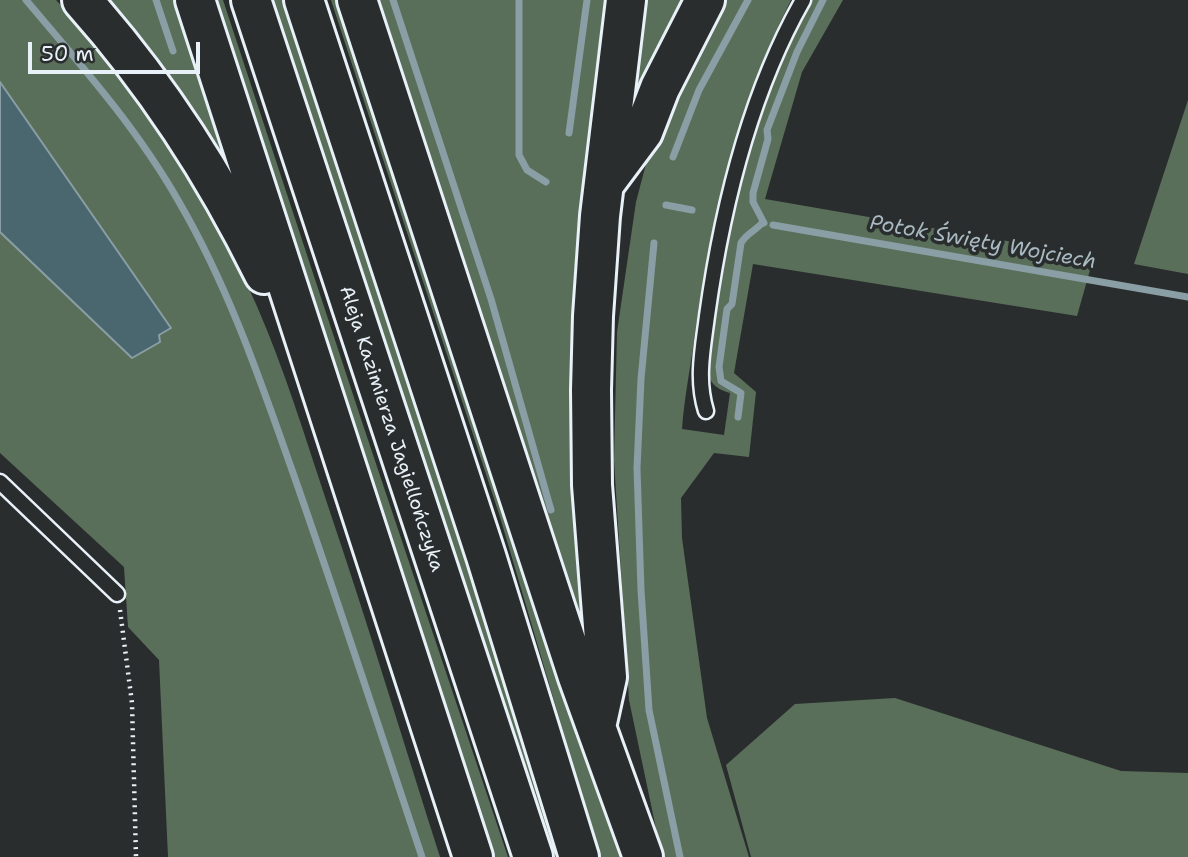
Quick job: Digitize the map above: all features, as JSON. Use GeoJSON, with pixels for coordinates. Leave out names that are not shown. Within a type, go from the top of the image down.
{"type":"FeatureCollection","features":[{"type":"Feature","properties":{"kind":"highway"},"geometry":{"type":"LineString","coordinates":[[82,0],[159,94],[205,164],[250,246],[327,405]]}},
{"type":"Feature","properties":{"kind":"highway"},"geometry":{"type":"LineString","coordinates":[[195,0],[473,857]]}},
{"type":"Feature","properties":{"kind":"highway","name":"Aleja Kazimierza Jagiellończyka"},"geometry":{"type":"LineString","coordinates":[[251,0],[533,857]]}},
{"type":"Feature","properties":{"kind":"highway"},"geometry":{"type":"LineString","coordinates":[[304,0],[490,569],[579,857]]}},
{"type":"Feature","properties":{"kind":"highway"},"geometry":{"type":"LineString","coordinates":[[357,0],[596,727],[643,857]]}},
{"type":"Feature","properties":{"kind":"highway"},"geometry":{"type":"LineString","coordinates":[[596,727],[607,677],[592,485],[590,390],[593,316],[604,185],[626,0]]}},
{"type":"Feature","properties":{"kind":"highway"},"geometry":{"type":"LineString","coordinates":[[604,185],[643,132],[660,88],[705,0]]}},
{"type":"Feature","properties":{"kind":"lane"},"geometry":{"type":"LineString","coordinates":[[706,411],[699,374],[711,292],[733,182],[754,110],[785,32],[803,0]]}},
{"type":"Feature","properties":{"kind":"lane"},"geometry":{"type":"LineString","coordinates":[[0,482],[117,594]]}},
{"type":"Feature","properties":{"kind":"path"},"geometry":{"type":"LineString","coordinates":[[117,594],[132,703],[136,857]]}},
{"type":"Feature","properties":{"kind":"green space"},"geometry":{"type":"Polygon","coordinates":[[[0,0],[56,0],[116,69],[143,106],[169,143],[215,222],[267,329],[295,405],[440,857],[168,857],[159,660],[128,627],[124,567],[0,453],[0,0]]]}},
{"type":"Feature","properties":{"kind":"green space"},"geometry":{"type":"Polygon","coordinates":[[[100,0],[180,0],[239,185],[100,0]]]}},
{"type":"Feature","properties":{"kind":"green space"},"geometry":{"type":"Polygon","coordinates":[[[209,0],[223,0],[508,857],[486,857],[209,0]]]}},
{"type":"Feature","properties":{"kind":"green space"},"geometry":{"type":"Polygon","coordinates":[[[272,0],[283,0],[563,857],[551,857],[272,0]]]}},
{"type":"Feature","properties":{"kind":"green space"},"geometry":{"type":"Polygon","coordinates":[[[331,0],[346,0],[632,857],[600,857],[500,517],[331,0]]]}},
{"type":"Feature","properties":{"kind":"green space"},"geometry":{"type":"Polygon","coordinates":[[[367,0],[612,0],[597,674],[367,0]]]}},
{"type":"Feature","properties":{"kind":"green space"},"geometry":{"type":"Polygon","coordinates":[[[645,0],[696,0],[628,129],[645,0]]]}},
{"type":"Feature","properties":{"kind":"green space"},"geometry":{"type":"Polygon","coordinates":[[[720,0],[791,0],[756,81],[729,162],[702,289],[682,429],[724,435],[730,393],[714,385],[708,369],[732,226],[742,179],[770,88],[811,0],[843,0],[802,72],[765,199],[1094,256],[1077,316],[753,264],[734,373],[756,392],[749,457],[714,453],[681,498],[682,538],[707,718],[749,857],[662,857],[629,700],[614,460],[617,332],[636,202],[652,141],[720,0]]]}},
{"type":"Feature","properties":{"kind":"green space"},"geometry":{"type":"Polygon","coordinates":[[[1188,100],[1188,274],[1134,264],[1188,100]]]}},
{"type":"Feature","properties":{"kind":"green space"},"geometry":{"type":"Polygon","coordinates":[[[895,698],[1121,771],[1188,773],[1188,857],[751,857],[726,765],[795,704],[895,698]]]}},
{"type":"Feature","properties":{"kind":"water"},"geometry":{"type":"Polygon","coordinates":[[[0,82],[171,328],[159,335],[160,342],[132,358],[0,232],[0,82]]]}},
{"type":"Feature","properties":{"kind":"waterway"},"geometry":{"type":"LineString","coordinates":[[26,0],[145,148],[179,202],[213,267],[242,333],[280,436],[422,857]]}},
{"type":"Feature","properties":{"kind":"waterway"},"geometry":{"type":"LineString","coordinates":[[156,0],[173,51]]}},
{"type":"Feature","properties":{"kind":"waterway"},"geometry":{"type":"LineString","coordinates":[[393,0],[491,299],[551,510]]}},
{"type":"Feature","properties":{"kind":"waterway","name":"Potok Święty Wojciech"},"geometry":{"type":"LineString","coordinates":[[519,0],[519,155],[527,170],[546,182]]}},
{"type":"Feature","properties":{"kind":"waterway"},"geometry":{"type":"LineString","coordinates":[[569,133],[587,0]]}},
{"type":"Feature","properties":{"kind":"waterway"},"geometry":{"type":"LineString","coordinates":[[673,157],[699,90],[748,0]]}},
{"type":"Feature","properties":{"kind":"waterway"},"geometry":{"type":"LineString","coordinates":[[764,223],[753,202],[753,193],[768,139],[767,130],[797,52],[823,0]]}},
{"type":"Feature","properties":{"kind":"waterway","name":"Potok Święty Wojciech"},"geometry":{"type":"LineString","coordinates":[[666,205],[692,210]]}},
{"type":"Feature","properties":{"kind":"waterway"},"geometry":{"type":"LineString","coordinates":[[738,417],[741,393],[721,381],[719,367],[727,309],[732,304],[741,243],[762,223]]}},
{"type":"Feature","properties":{"kind":"waterway","name":"Potok Święty Wojciech"},"geometry":{"type":"LineString","coordinates":[[773,225],[1188,297]]}},
{"type":"Feature","properties":{"kind":"waterway"},"geometry":{"type":"LineString","coordinates":[[654,243],[641,379],[637,468],[641,590],[649,710],[680,857]]}}]}
